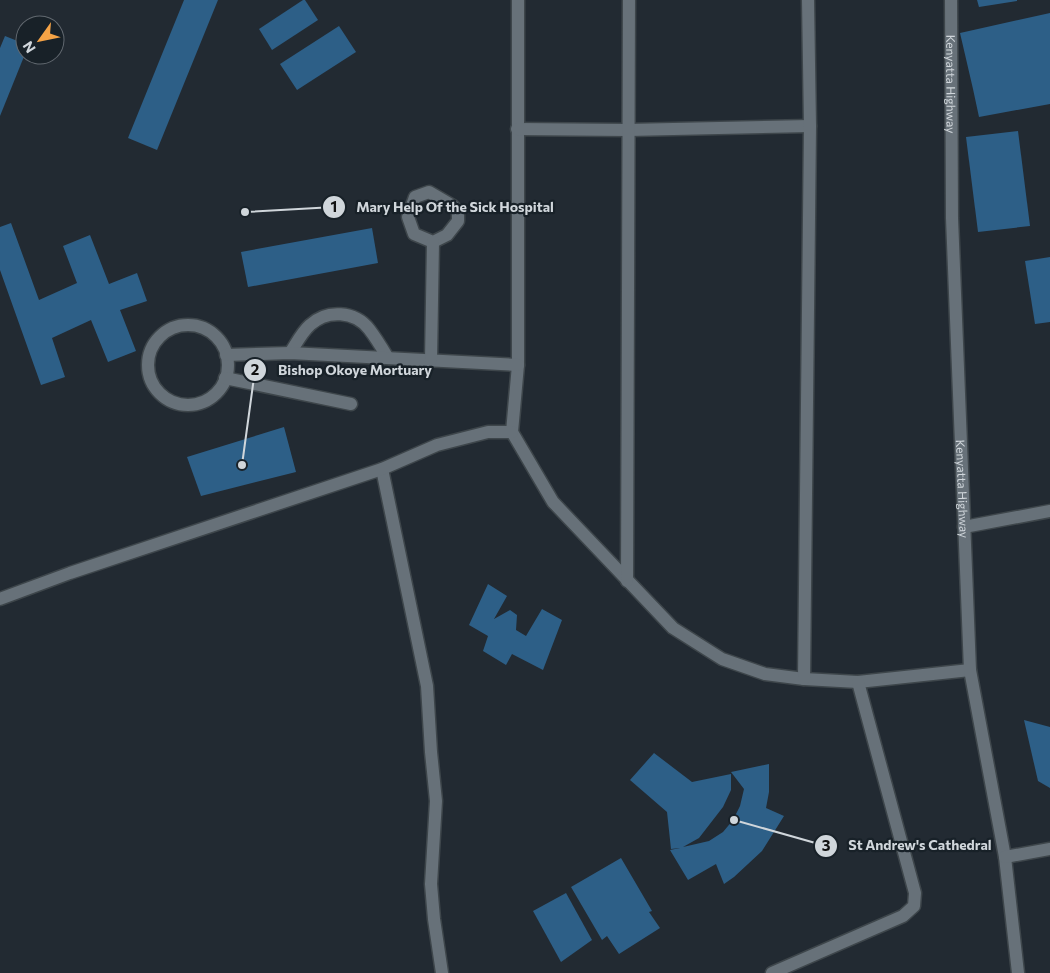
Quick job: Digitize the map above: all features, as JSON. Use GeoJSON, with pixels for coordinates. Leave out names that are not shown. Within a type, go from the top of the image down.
{"type":"FeatureCollection","features":[{"type":"Feature","properties":{"kind":"street"},"geometry":{"type":"LineString","coordinates":[[518,0],[518,365],[512,432],[553,502],[673,628],[722,660],[765,674],[804,679],[858,682],[970,670]]}},
{"type":"Feature","properties":{"kind":"street"},"geometry":{"type":"LineString","coordinates":[[627,581],[629,0]]}},
{"type":"Feature","properties":{"kind":"street"},"geometry":{"type":"LineString","coordinates":[[804,679],[810,126],[808,0]]}},
{"type":"Feature","properties":{"kind":"street","name":"Kenyatta Highway"},"geometry":{"type":"LineString","coordinates":[[951,0],[952,218],[970,670],[1005,857],[1018,973]]}},
{"type":"Feature","properties":{"kind":"street"},"geometry":{"type":"LineString","coordinates":[[517,129],[628,130],[810,126]]}},
{"type":"Feature","properties":{"kind":"street"},"geometry":{"type":"LineString","coordinates":[[431,360],[433,242]]}},
{"type":"Feature","properties":{"kind":"street"},"geometry":{"type":"LineString","coordinates":[[290,353],[310,325],[320,318],[331,314],[344,314],[368,327],[388,358]]}},
{"type":"Feature","properties":{"kind":"street"},"geometry":{"type":"LineString","coordinates":[[195,325],[209,331],[220,341],[226,355],[228,366],[226,378],[218,391],[206,401],[191,405],[176,403],[163,396],[153,385],[148,370],[148,355],[155,342],[166,331],[180,326],[195,325]]}},
{"type":"Feature","properties":{"kind":"street"},"geometry":{"type":"LineString","coordinates":[[226,355],[290,353],[518,365]]}},
{"type":"Feature","properties":{"kind":"street"},"geometry":{"type":"LineString","coordinates":[[226,378],[351,404]]}},
{"type":"Feature","properties":{"kind":"street"},"geometry":{"type":"LineString","coordinates":[[0,599],[70,573],[382,469],[438,445],[488,432],[512,432]]}},
{"type":"Feature","properties":{"kind":"street"},"geometry":{"type":"LineString","coordinates":[[382,469],[427,686],[436,801],[431,884],[442,973]]}},
{"type":"Feature","properties":{"kind":"street"},"geometry":{"type":"LineString","coordinates":[[964,527],[1050,511]]}},
{"type":"Feature","properties":{"kind":"street"},"geometry":{"type":"LineString","coordinates":[[772,973],[903,916],[914,906],[915,893],[858,682]]}},
{"type":"Feature","properties":{"kind":"street"},"geometry":{"type":"LineString","coordinates":[[1005,857],[1050,849]]}},
{"type":"Feature","properties":{"kind":"building"},"geometry":{"type":"Polygon","coordinates":[[[184,0],[218,0],[157,150],[128,138],[184,0]]]}},
{"type":"Feature","properties":{"kind":"building"},"geometry":{"type":"Polygon","coordinates":[[[305,0],[318,20],[272,50],[259,29],[305,0]]]}},
{"type":"Feature","properties":{"kind":"building"},"geometry":{"type":"Polygon","coordinates":[[[977,0],[1017,0],[1017,1],[979,7],[977,0]]]}},
{"type":"Feature","properties":{"kind":"building"},"geometry":{"type":"Polygon","coordinates":[[[1050,13],[1050,104],[979,117],[960,33],[1050,13]]]}},
{"type":"Feature","properties":{"kind":"building"},"geometry":{"type":"Polygon","coordinates":[[[339,26],[356,52],[297,90],[280,64],[339,26]]]}},
{"type":"Feature","properties":{"kind":"building"},"geometry":{"type":"Polygon","coordinates":[[[5,36],[15,40],[15,65],[21,65],[0,116],[0,48],[5,36]]]}},
{"type":"Feature","properties":{"kind":"building"},"geometry":{"type":"Polygon","coordinates":[[[1018,131],[1030,226],[978,232],[966,137],[1018,131]]]}},
{"type":"Feature","properties":{"kind":"building"},"geometry":{"type":"Polygon","coordinates":[[[11,223],[39,300],[77,283],[63,246],[90,235],[109,284],[137,273],[147,301],[120,310],[136,351],[108,362],[91,320],[52,338],[65,377],[41,385],[0,270],[0,227],[11,223]]]}},
{"type":"Feature","properties":{"kind":"building"},"geometry":{"type":"Polygon","coordinates":[[[372,228],[378,263],[248,287],[241,252],[372,228]]]}},
{"type":"Feature","properties":{"kind":"building"},"geometry":{"type":"Polygon","coordinates":[[[1050,257],[1050,322],[1035,324],[1025,261],[1050,257]]]}},
{"type":"Feature","properties":{"kind":"building"},"geometry":{"type":"Polygon","coordinates":[[[284,427],[296,472],[201,496],[187,457],[284,427]]]}},
{"type":"Feature","properties":{"kind":"building"},"geometry":{"type":"Polygon","coordinates":[[[488,584],[507,596],[494,619],[510,610],[517,615],[516,630],[526,636],[542,609],[562,620],[543,670],[512,654],[506,665],[483,651],[488,636],[469,625],[488,584]]]}},
{"type":"Feature","properties":{"kind":"building"},"geometry":{"type":"Polygon","coordinates":[[[1024,720],[1050,727],[1050,788],[1038,781],[1024,720]]]}},
{"type":"Feature","properties":{"kind":"building"},"geometry":{"type":"Polygon","coordinates":[[[654,753],[692,782],[731,774],[731,790],[723,807],[699,838],[683,847],[709,841],[723,832],[733,820],[740,806],[744,789],[731,772],[769,764],[769,792],[766,808],[784,816],[762,851],[724,884],[716,864],[688,880],[670,850],[680,848],[671,849],[667,812],[630,780],[654,753]]]}},
{"type":"Feature","properties":{"kind":"building"},"geometry":{"type":"Polygon","coordinates":[[[621,858],[652,911],[649,912],[660,928],[619,954],[607,936],[602,940],[571,887],[621,858]]]}},
{"type":"Feature","properties":{"kind":"building"},"geometry":{"type":"Polygon","coordinates":[[[566,893],[592,940],[561,962],[533,911],[566,893]]]}},
{"type":"Feature","properties":{"kind":"place","name":"Mary Help Of the Sick Hospital"},"geometry":{"type":"Point","coordinates":[245,212]}},
{"type":"Feature","properties":{"kind":"place","name":"Bishop Okoye Mortuary"},"geometry":{"type":"Point","coordinates":[242,465]}},
{"type":"Feature","properties":{"kind":"place","name":"St Andrew's Cathedral"},"geometry":{"type":"Point","coordinates":[734,820]}}]}
